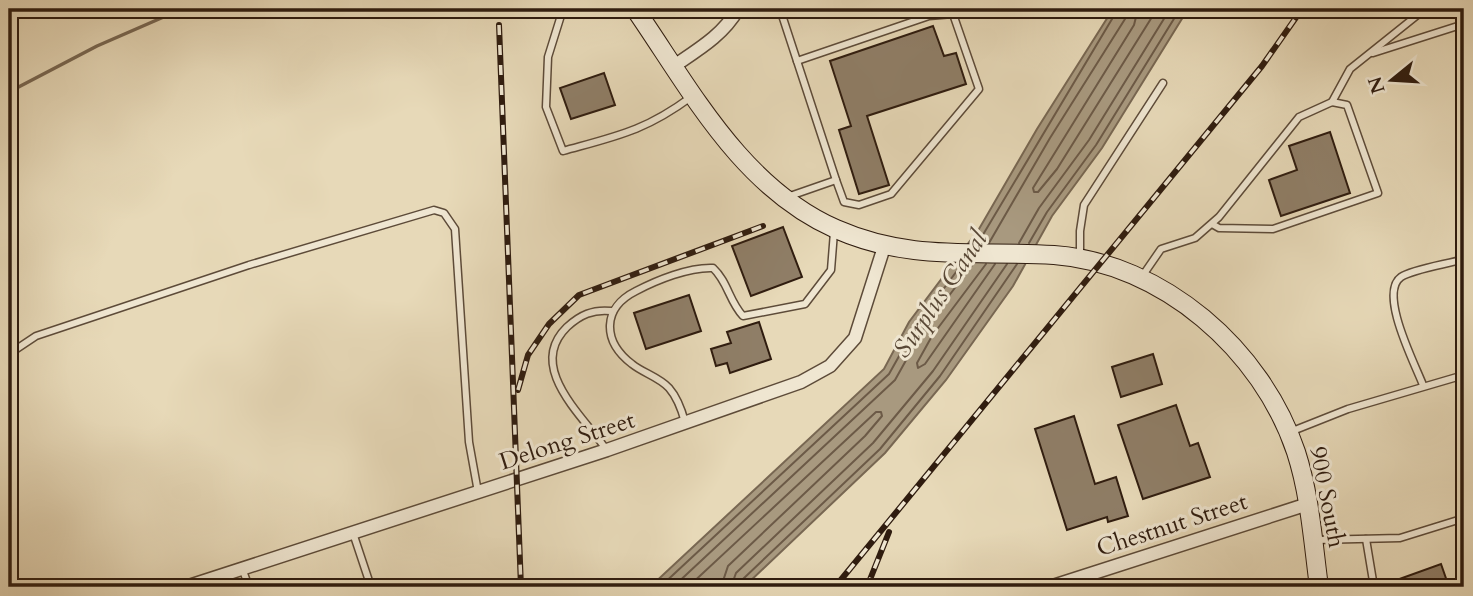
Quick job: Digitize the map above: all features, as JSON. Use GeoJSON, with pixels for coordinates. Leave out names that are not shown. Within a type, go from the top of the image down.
{"type":"FeatureCollection","features":[{"type":"Feature","properties":{"kind":"street","name":"900 South"},"geometry":{"type":"LineString","coordinates":[[635,9],[746,164],[785,198],[834,228],[884,247],[917,253],[1053,255],[1080,259],[1140,279],[1193,310],[1237,350],[1266,390],[1289,433],[1308,503],[1319,587]]}},
{"type":"Feature","properties":{"kind":"street"},"geometry":{"type":"LineString","coordinates":[[674,66],[714,38],[729,24],[738,9]]}},
{"type":"Feature","properties":{"kind":"street","name":"Delong Street"},"geometry":{"type":"LineString","coordinates":[[186,587],[686,424],[789,387],[830,366],[855,338],[884,247]]}},
{"type":"Feature","properties":{"kind":"street","name":"Chestnut Street"},"geometry":{"type":"LineString","coordinates":[[1050,587],[1308,503]]}},
{"type":"Feature","properties":{"kind":"lane"},"geometry":{"type":"LineString","coordinates":[[563,9],[548,57],[546,107],[564,151],[641,130],[662,119],[694,94]]}},
{"type":"Feature","properties":{"kind":"lane"},"geometry":{"type":"LineString","coordinates":[[780,9],[797,61],[836,180],[844,202],[859,205],[891,194],[979,89],[953,14],[929,16],[797,61]]}},
{"type":"Feature","properties":{"kind":"lane"},"geometry":{"type":"LineString","coordinates":[[1332,102],[1350,69],[1425,9]]}},
{"type":"Feature","properties":{"kind":"lane"},"geometry":{"type":"LineString","coordinates":[[1462,9],[1464,16]]}},
{"type":"Feature","properties":{"kind":"lane"},"geometry":{"type":"LineString","coordinates":[[1368,55],[1464,24]]}},
{"type":"Feature","properties":{"kind":"lane"},"geometry":{"type":"LineString","coordinates":[[1080,259],[1084,205],[1163,83]]}},
{"type":"Feature","properties":{"kind":"lane"},"geometry":{"type":"LineString","coordinates":[[1140,279],[1161,249],[1195,238],[1212,224],[1299,117],[1332,102],[1347,105],[1378,193],[1273,229],[1219,228],[1212,224]]}},
{"type":"Feature","properties":{"kind":"lane"},"geometry":{"type":"LineString","coordinates":[[785,198],[836,180]]}},
{"type":"Feature","properties":{"kind":"lane"},"geometry":{"type":"LineString","coordinates":[[9,354],[36,336],[249,265],[434,210],[444,214],[455,229],[469,442],[478,492]]}},
{"type":"Feature","properties":{"kind":"lane"},"geometry":{"type":"LineString","coordinates":[[686,424],[669,388],[631,364],[616,347],[609,328],[611,311],[621,298],[646,286],[701,267],[713,268],[722,276],[734,306],[743,316],[805,304],[831,270],[834,228]]}},
{"type":"Feature","properties":{"kind":"lane"},"geometry":{"type":"LineString","coordinates":[[1423,385],[1392,303],[1393,287],[1401,277],[1464,259]]}},
{"type":"Feature","properties":{"kind":"lane"},"geometry":{"type":"LineString","coordinates":[[607,450],[554,376],[551,353],[555,340],[584,314],[598,309],[611,311]]}},
{"type":"Feature","properties":{"kind":"lane"},"geometry":{"type":"LineString","coordinates":[[1289,433],[1348,409],[1464,375]]}},
{"type":"Feature","properties":{"kind":"lane"},"geometry":{"type":"LineString","coordinates":[[1313,540],[1400,537],[1458,520],[1464,523]]}},
{"type":"Feature","properties":{"kind":"lane"},"geometry":{"type":"LineString","coordinates":[[353,533],[371,587]]}},
{"type":"Feature","properties":{"kind":"lane"},"geometry":{"type":"LineString","coordinates":[[1366,539],[1374,587]]}},
{"type":"Feature","properties":{"kind":"lane"},"geometry":{"type":"LineString","coordinates":[[242,568],[248,587]]}},
{"type":"Feature","properties":{"kind":"water","name":"Surplus Canal"},"geometry":{"type":"Polygon","coordinates":[[[1113,9],[1188,9],[1102,148],[1052,216],[1013,286],[946,380],[885,453],[744,587],[650,587],[884,369],[909,322],[979,229],[1037,129],[1113,9]]]}},
{"type":"Feature","properties":{"kind":"building"},"geometry":{"type":"Polygon","coordinates":[[[933,26],[944,56],[956,53],[966,84],[867,116],[889,185],[859,194],[839,130],[851,126],[830,61],[933,26]]]}},
{"type":"Feature","properties":{"kind":"building"},"geometry":{"type":"Polygon","coordinates":[[[604,73],[615,105],[571,119],[560,88],[604,73]]]}},
{"type":"Feature","properties":{"kind":"building"},"geometry":{"type":"Polygon","coordinates":[[[1330,132],[1350,193],[1281,216],[1269,180],[1297,170],[1289,146],[1330,132]]]}},
{"type":"Feature","properties":{"kind":"building"},"geometry":{"type":"Polygon","coordinates":[[[783,227],[802,277],[751,296],[732,246],[783,227]]]}},
{"type":"Feature","properties":{"kind":"building"},"geometry":{"type":"Polygon","coordinates":[[[689,295],[701,331],[646,349],[634,313],[689,295]]]}},
{"type":"Feature","properties":{"kind":"building"},"geometry":{"type":"Polygon","coordinates":[[[759,322],[771,359],[730,373],[727,363],[716,366],[711,349],[731,343],[727,332],[759,322]]]}},
{"type":"Feature","properties":{"kind":"building"},"geometry":{"type":"Polygon","coordinates":[[[1153,354],[1162,384],[1121,397],[1112,367],[1153,354]]]}},
{"type":"Feature","properties":{"kind":"building"},"geometry":{"type":"Polygon","coordinates":[[[1176,405],[1190,446],[1198,443],[1210,477],[1143,499],[1118,425],[1176,405]]]}},
{"type":"Feature","properties":{"kind":"building"},"geometry":{"type":"Polygon","coordinates":[[[1074,416],[1095,484],[1116,477],[1128,516],[1108,522],[1107,517],[1067,530],[1035,429],[1074,416]]]}},
{"type":"Feature","properties":{"kind":"building"},"geometry":{"type":"Polygon","coordinates":[[[1441,564],[1449,587],[1380,587],[1380,586],[1441,564]]]}},
{"type":"Feature","properties":{"kind":"waterway"},"geometry":{"type":"LineString","coordinates":[[9,92],[97,46],[182,9]]}},
{"type":"Feature","properties":{"kind":"railway"},"geometry":{"type":"LineString","coordinates":[[835,587],[1262,66],[1302,9]]}},
{"type":"Feature","properties":{"kind":"railway"},"geometry":{"type":"LineString","coordinates":[[499,25],[521,587]]}},
{"type":"Feature","properties":{"kind":"railway"},"geometry":{"type":"LineString","coordinates":[[518,390],[528,355],[549,324],[579,295],[763,226]]}},
{"type":"Feature","properties":{"kind":"railway"},"geometry":{"type":"LineString","coordinates":[[867,587],[889,532]]}}]}
